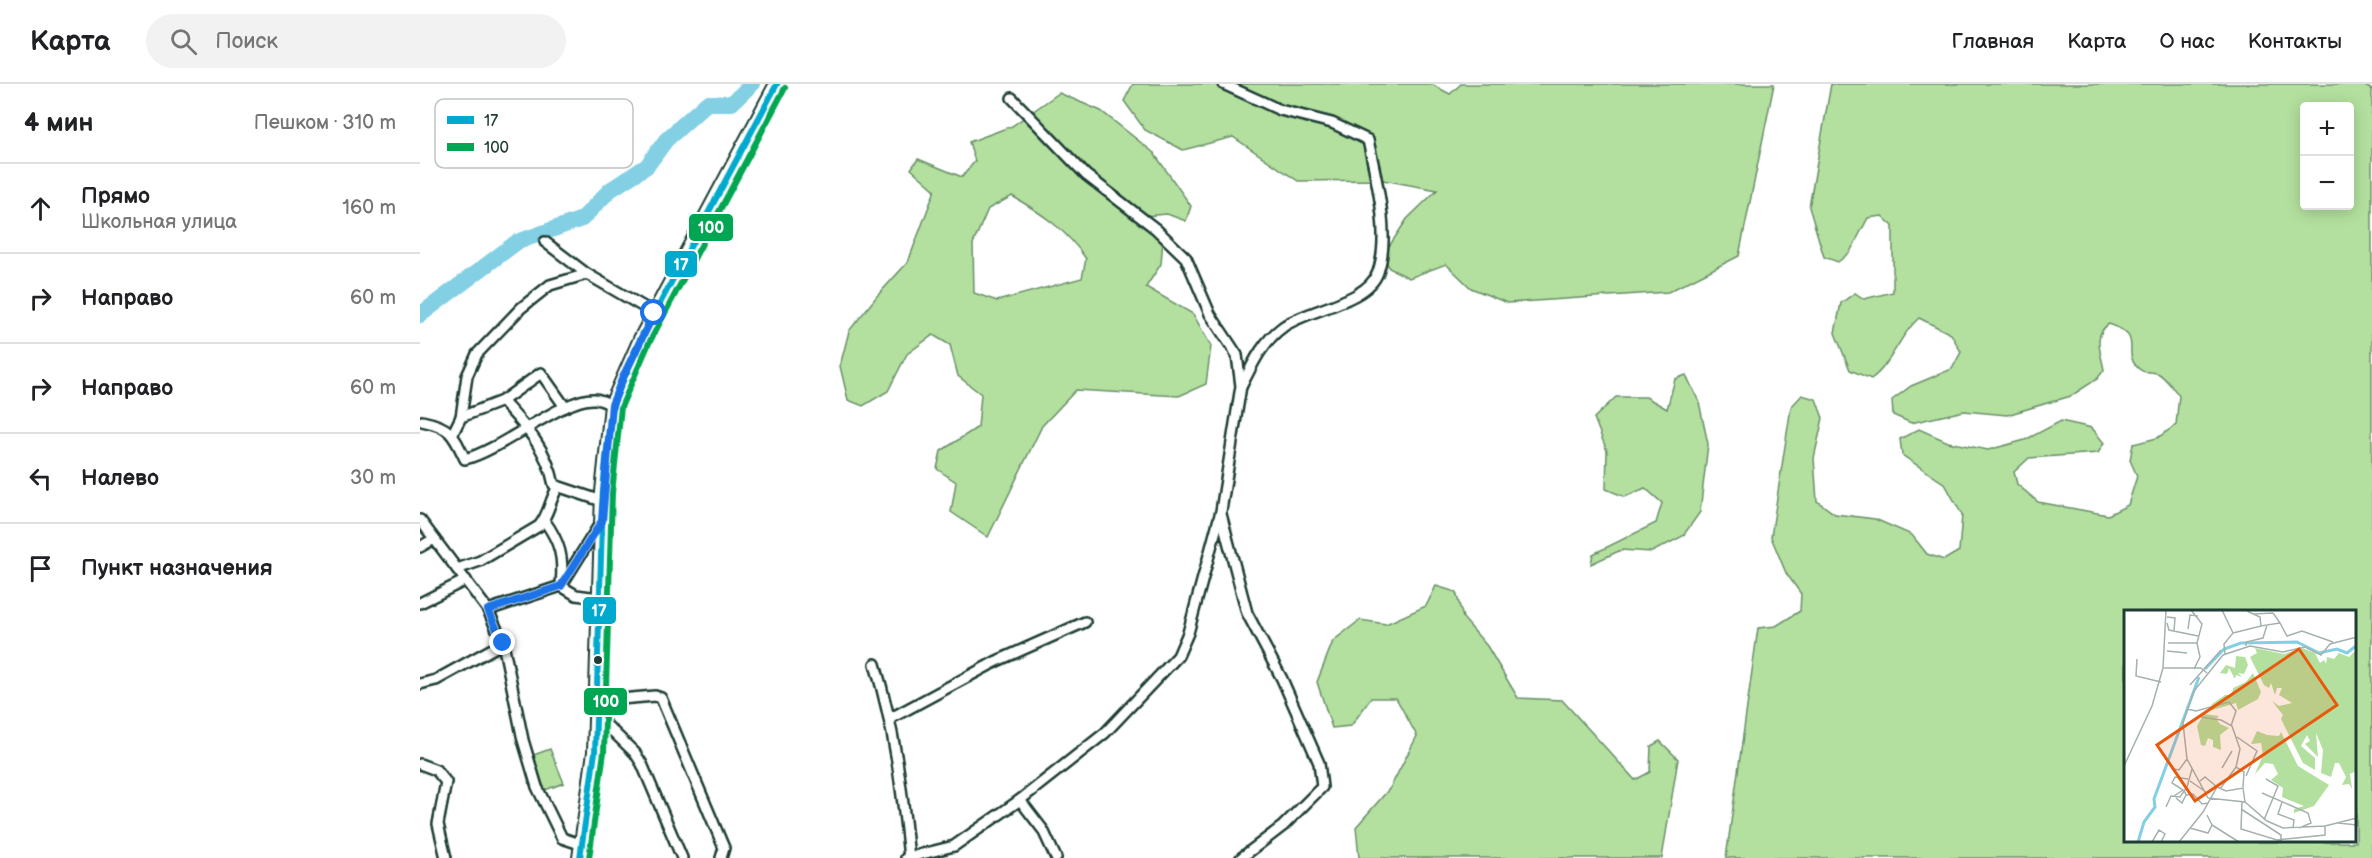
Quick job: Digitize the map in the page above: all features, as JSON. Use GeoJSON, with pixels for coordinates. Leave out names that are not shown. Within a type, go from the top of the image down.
{"type":"FeatureCollection","features":[{"type":"Feature","properties":{"kind":"street"},"geometry":{"type":"LineString","coordinates":[[420,520],[488,610],[503,643],[523,740],[537,787],[562,838],[582,852],[595,752],[602,501],[612,405],[654,313],[777,84]]}},
{"type":"Feature","properties":{"kind":"street"},"geometry":{"type":"LineString","coordinates":[[1223,84],[1280,110],[1332,123],[1368,140],[1381,196],[1383,222],[1378,272],[1371,283],[1358,294],[1285,326],[1268,340],[1241,386]]}},
{"type":"Feature","properties":{"kind":"street"},"geometry":{"type":"LineString","coordinates":[[875,664],[891,718],[902,787],[907,858],[954,846],[1020,800],[1105,733],[1178,656],[1188,633],[1221,511],[1241,386],[1237,355],[1210,314],[1186,258],[1156,229],[1086,175],[1012,98]]}},
{"type":"Feature","properties":{"kind":"street"},"geometry":{"type":"LineString","coordinates":[[545,242],[587,274],[654,313]]}},
{"type":"Feature","properties":{"kind":"street"},"geometry":{"type":"LineString","coordinates":[[453,432],[460,417],[466,376],[477,354],[521,308],[550,285],[587,274]]}},
{"type":"Feature","properties":{"kind":"street"},"geometry":{"type":"LineString","coordinates":[[460,417],[502,401],[541,373],[565,406]]}},
{"type":"Feature","properties":{"kind":"street"},"geometry":{"type":"LineString","coordinates":[[422,421],[438,424],[453,432],[465,459],[484,455],[565,406],[594,399],[612,405]]}},
{"type":"Feature","properties":{"kind":"street"},"geometry":{"type":"LineString","coordinates":[[502,401],[528,429],[550,463],[554,485],[602,501]]}},
{"type":"Feature","properties":{"kind":"street"},"geometry":{"type":"LineString","coordinates":[[457,569],[480,561],[514,543],[544,520],[551,497],[558,487]]}},
{"type":"Feature","properties":{"kind":"street"},"geometry":{"type":"LineString","coordinates":[[1221,511],[1247,613],[1282,679],[1319,763],[1322,776],[1322,787],[1283,826],[1241,858]]}},
{"type":"Feature","properties":{"kind":"street"},"geometry":{"type":"LineString","coordinates":[[544,520],[559,543],[563,557],[561,586]]}},
{"type":"Feature","properties":{"kind":"street"},"geometry":{"type":"LineString","coordinates":[[488,610],[561,586],[602,521]]}},
{"type":"Feature","properties":{"kind":"street"},"geometry":{"type":"LineString","coordinates":[[420,547],[434,539]]}},
{"type":"Feature","properties":{"kind":"street"},"geometry":{"type":"LineString","coordinates":[[420,603],[466,580]]}},
{"type":"Feature","properties":{"kind":"street"},"geometry":{"type":"LineString","coordinates":[[561,586],[576,595],[599,598]]}},
{"type":"Feature","properties":{"kind":"street"},"geometry":{"type":"LineString","coordinates":[[891,718],[997,661],[1085,622]]}},
{"type":"Feature","properties":{"kind":"street"},"geometry":{"type":"LineString","coordinates":[[420,684],[436,680],[503,643]]}},
{"type":"Feature","properties":{"kind":"street"},"geometry":{"type":"LineString","coordinates":[[597,708],[655,696],[661,698],[724,848],[721,858]]}},
{"type":"Feature","properties":{"kind":"street"},"geometry":{"type":"LineString","coordinates":[[597,708],[642,764],[682,858]]}},
{"type":"Feature","properties":{"kind":"street"},"geometry":{"type":"LineString","coordinates":[[420,764],[436,770],[446,782],[438,824],[446,858]]}},
{"type":"Feature","properties":{"kind":"street"},"geometry":{"type":"LineString","coordinates":[[1020,800],[1031,812],[1056,858]]}},
{"type":"Feature","properties":{"kind":"green space"},"geometry":{"type":"Polygon","coordinates":[[[1133,84],[1431,84],[1450,94],[1461,84],[1774,84],[1739,256],[1668,292],[1507,303],[1471,288],[1446,264],[1409,278],[1389,268],[1384,254],[1407,219],[1437,190],[1383,180],[1298,181],[1233,137],[1183,150],[1145,130],[1124,101],[1133,84]]]}},
{"type":"Feature","properties":{"kind":"green space"},"geometry":{"type":"Polygon","coordinates":[[[1831,84],[2362,84],[2372,90],[2372,858],[1726,858],[1758,628],[1776,626],[1800,611],[1801,594],[1786,573],[1771,537],[1791,407],[1802,395],[1816,399],[1823,418],[1814,458],[1817,501],[1835,514],[1875,519],[1912,535],[1927,554],[1944,560],[1959,551],[1962,515],[1945,484],[1902,455],[1900,439],[1919,429],[1948,442],[1988,450],[2025,440],[2061,421],[2092,428],[2104,443],[2098,453],[2029,458],[2014,472],[2017,484],[2038,502],[2108,515],[2128,505],[2137,476],[2130,460],[2133,444],[2157,438],[2176,425],[2179,395],[2159,374],[2142,371],[2137,367],[2131,355],[2131,344],[2127,334],[2109,324],[2104,328],[2099,339],[2104,370],[2097,379],[2071,396],[2007,415],[1964,411],[1911,423],[1893,415],[1892,400],[1911,386],[1952,369],[1961,352],[1951,334],[1919,318],[1879,373],[1871,379],[1850,370],[1835,333],[1841,303],[1855,293],[1864,299],[1893,292],[1893,226],[1882,216],[1868,218],[1850,252],[1838,262],[1824,257],[1809,207],[1831,84]]]}},
{"type":"Feature","properties":{"kind":"green space"},"geometry":{"type":"Polygon","coordinates":[[[1059,93],[1101,111],[1154,153],[1191,206],[1186,221],[1167,214],[1132,217],[1163,239],[1161,264],[1146,287],[1193,314],[1211,346],[1206,384],[1179,396],[1076,390],[1042,426],[988,537],[951,512],[956,482],[937,469],[941,451],[978,427],[981,394],[958,376],[950,345],[933,335],[907,354],[888,391],[863,406],[848,400],[840,366],[849,331],[908,262],[935,190],[911,169],[918,159],[962,177],[975,161],[969,142],[1012,126],[1059,93]],[[1012,196],[988,209],[973,244],[974,293],[997,301],[1082,278],[1086,259],[1079,249],[1053,223],[1012,196]]]}},
{"type":"Feature","properties":{"kind":"green space"},"geometry":{"type":"Polygon","coordinates":[[[1686,375],[1699,402],[1708,444],[1700,512],[1683,536],[1652,552],[1621,550],[1591,564],[1593,554],[1656,523],[1662,503],[1645,488],[1625,497],[1606,489],[1607,451],[1594,418],[1616,397],[1646,397],[1667,409],[1675,379],[1686,375]]]}},
{"type":"Feature","properties":{"kind":"green space"},"geometry":{"type":"Polygon","coordinates":[[[1436,586],[1456,592],[1463,618],[1487,646],[1518,698],[1562,700],[1635,780],[1650,772],[1651,746],[1660,741],[1678,759],[1662,858],[1359,858],[1356,827],[1390,788],[1417,736],[1396,698],[1371,698],[1351,726],[1332,728],[1317,682],[1333,641],[1360,620],[1386,624],[1426,606],[1436,586]]]}},
{"type":"Feature","properties":{"kind":"green space"},"geometry":{"type":"Polygon","coordinates":[[[550,749],[564,783],[545,790],[531,756],[550,749]]]}},
{"type":"Feature","properties":{"kind":"waterway"},"geometry":{"type":"LineString","coordinates":[[420,315],[517,242],[582,219],[610,190],[647,166],[666,140],[707,103],[732,103],[752,84]]}},
{"type":"Feature","properties":{"kind":"transit line","name":"17"},"geometry":{"type":"LineString","coordinates":[[580,858],[595,752],[603,492],[612,405],[641,339],[777,84]]}},
{"type":"Feature","properties":{"kind":"transit line","name":"100"},"geometry":{"type":"LineString","coordinates":[[589,858],[604,752],[612,493],[621,407],[649,343],[785,88]]}},
{"type":"Feature","properties":{"kind":"route"},"geometry":{"type":"LineString","coordinates":[[503,643],[488,610],[561,586],[602,521],[612,405],[654,313]]}}]}
